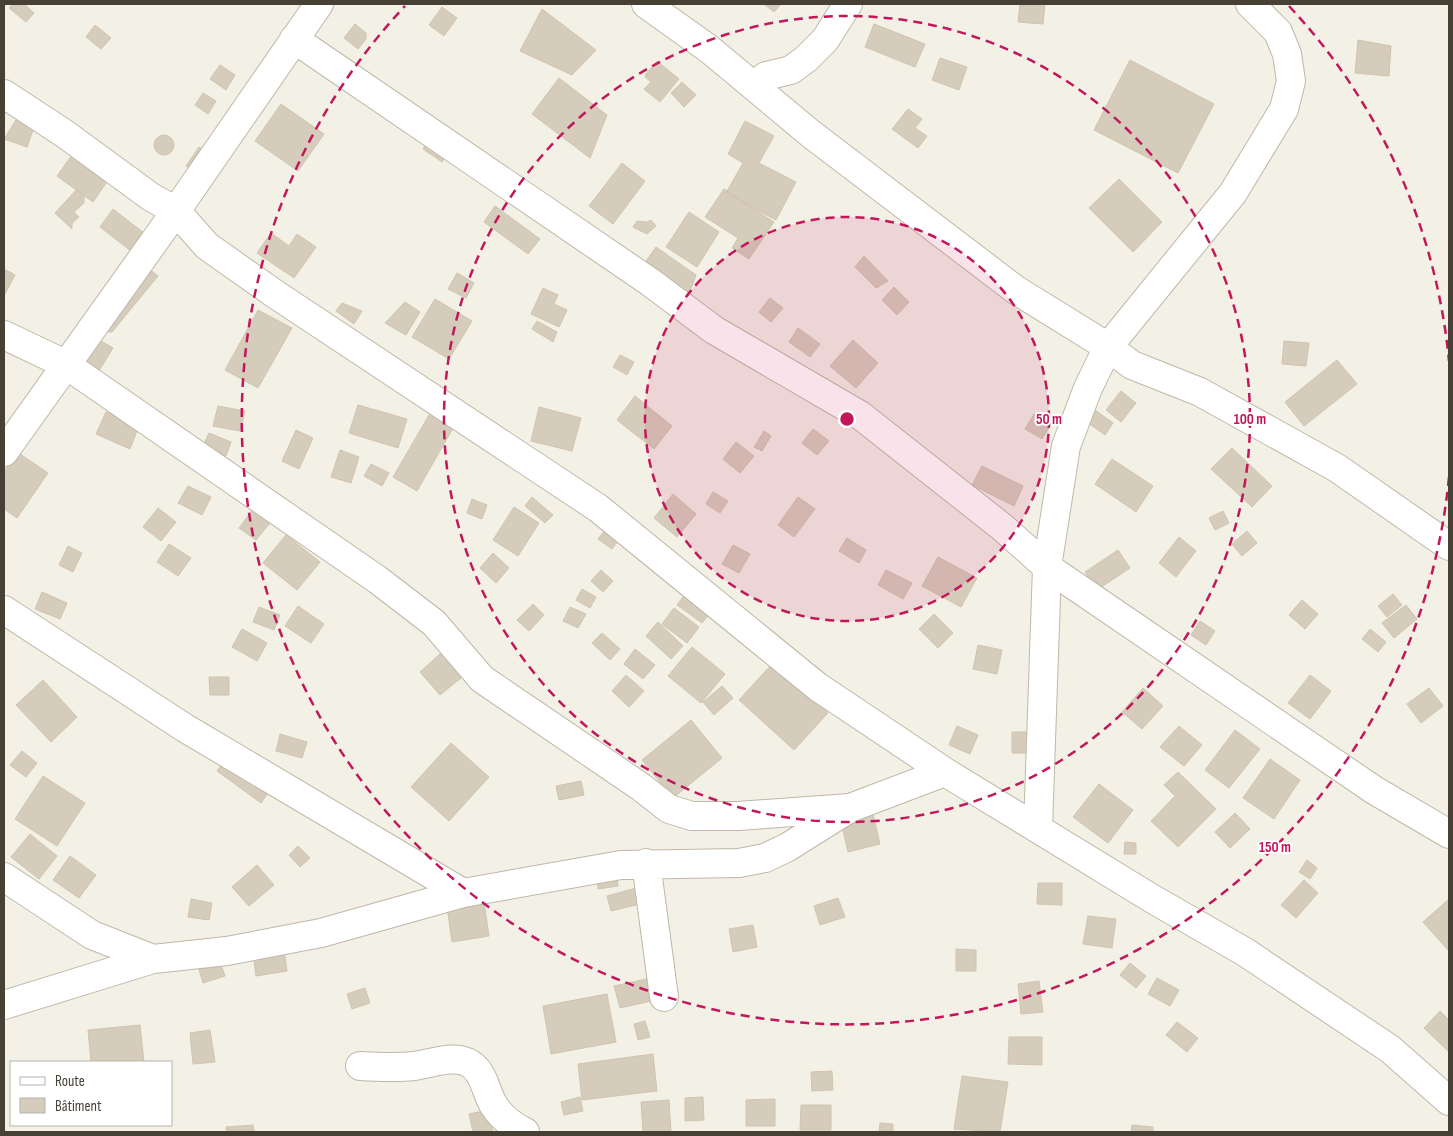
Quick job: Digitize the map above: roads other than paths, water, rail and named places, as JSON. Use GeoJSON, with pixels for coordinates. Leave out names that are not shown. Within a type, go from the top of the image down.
{"type":"FeatureCollection","features":[{"type":"Feature","properties":{"kind":"street"},"geometry":{"type":"LineString","coordinates":[[4,452],[176,211],[319,4]]}},
{"type":"Feature","properties":{"kind":"street"},"geometry":{"type":"LineString","coordinates":[[646,4],[709,49],[811,134],[994,274],[1108,347],[1132,365],[1200,392],[1338,468],[1449,546]]}},
{"type":"Feature","properties":{"kind":"street"},"geometry":{"type":"LineString","coordinates":[[754,86],[766,76],[791,70],[806,59],[825,40],[848,4]]}},
{"type":"Feature","properties":{"kind":"street"},"geometry":{"type":"LineString","coordinates":[[1038,828],[1047,567],[1066,446],[1088,388],[1108,347],[1233,193],[1284,109],[1291,81],[1286,54],[1278,32],[1250,4]]}},
{"type":"Feature","properties":{"kind":"street"},"geometry":{"type":"LineString","coordinates":[[294,39],[650,282],[714,330],[860,415],[981,510],[1047,567],[1374,790],[1449,834]]}},
{"type":"Feature","properties":{"kind":"street"},"geometry":{"type":"LineString","coordinates":[[4,94],[65,134],[150,197],[176,211],[207,246],[275,294],[598,508],[818,687],[945,772],[1151,898],[1253,957],[1390,1049],[1449,1101]]}},
{"type":"Feature","properties":{"kind":"street"},"geometry":{"type":"LineString","coordinates":[[4,335],[65,364],[378,580],[434,623],[482,679],[642,787],[669,809],[692,816],[738,816],[850,808]]}},
{"type":"Feature","properties":{"kind":"street"},"geometry":{"type":"LineString","coordinates":[[4,610],[186,728],[463,893]]}},
{"type":"Feature","properties":{"kind":"street"},"geometry":{"type":"LineString","coordinates":[[4,1005],[153,959],[227,951],[321,933],[463,893],[621,865],[646,863],[739,863],[765,858],[788,847],[850,808],[945,772]]}},
{"type":"Feature","properties":{"kind":"street"},"geometry":{"type":"LineString","coordinates":[[646,863],[664,998]]}},
{"type":"Feature","properties":{"kind":"street"},"geometry":{"type":"LineString","coordinates":[[4,877],[92,935],[153,959]]}},
{"type":"Feature","properties":{"kind":"street"},"geometry":{"type":"LineString","coordinates":[[92,935],[93,976]]}},
{"type":"Feature","properties":{"kind":"street"},"geometry":{"type":"LineString","coordinates":[[360,1066],[387,1068],[415,1066],[442,1061],[466,1062],[479,1073],[493,1104],[516,1127],[525,1132]]}}]}
